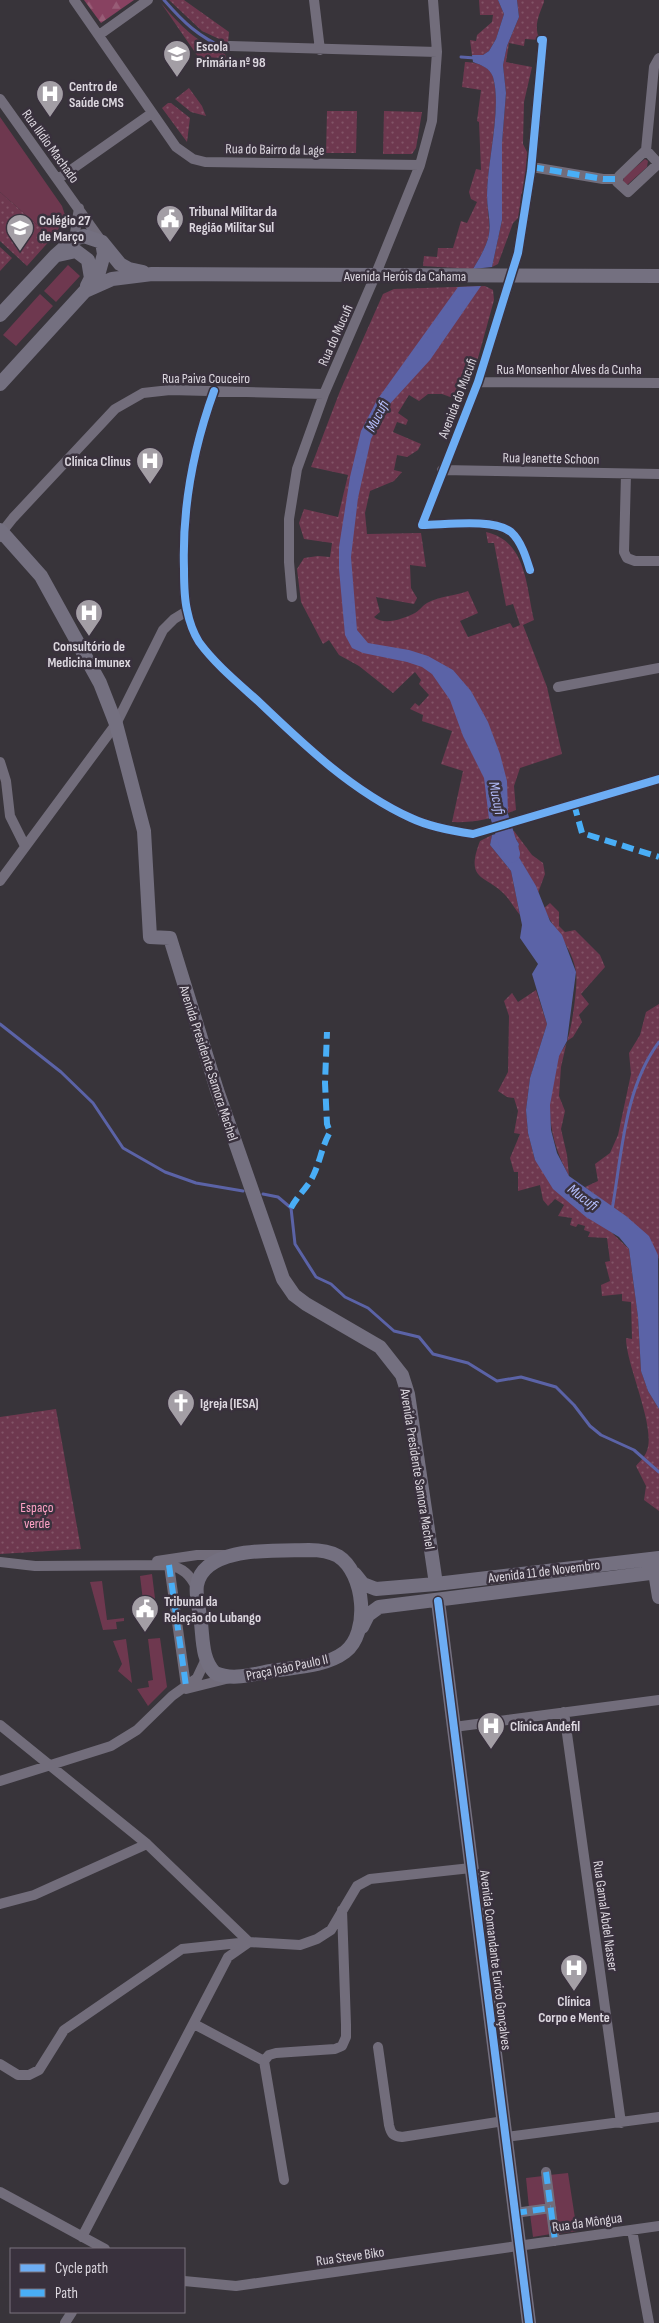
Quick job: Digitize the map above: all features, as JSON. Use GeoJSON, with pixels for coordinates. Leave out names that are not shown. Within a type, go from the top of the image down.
{"type":"FeatureCollection","features":[{"type":"Feature","properties":{"kind":"street","name":"Rua do Bairro da Lage"},"geometry":{"type":"LineString","coordinates":[[74,0],[176,146],[198,161],[420,165]]}},
{"type":"Feature","properties":{"kind":"street"},"geometry":{"type":"LineString","coordinates":[[99,34],[148,0]]}},
{"type":"Feature","properties":{"kind":"street"},"geometry":{"type":"LineString","coordinates":[[314,0],[320,50]]}},
{"type":"Feature","properties":{"kind":"street","name":"Rua do Mucufi"},"geometry":{"type":"LineString","coordinates":[[292,597],[288,541],[292,495],[297,469],[324,394],[420,165],[432,121],[437,52],[433,0]]}},
{"type":"Feature","properties":{"kind":"street","name":"Avenida do Mucufi"},"geometry":{"type":"LineString","coordinates":[[530,570],[517,540],[502,527],[486,525],[422,525],[478,382],[510,277],[526,215],[543,40],[541,40]]}},
{"type":"Feature","properties":{"kind":"street"},"geometry":{"type":"LineString","coordinates":[[230,46],[437,52]]}},
{"type":"Feature","properties":{"kind":"street"},"geometry":{"type":"LineString","coordinates":[[532,167],[603,179],[616,179],[646,150],[654,67],[659,58]]}},
{"type":"Feature","properties":{"kind":"street","name":"Rua Ilídio Machado"},"geometry":{"type":"LineString","coordinates":[[0,99],[102,242]]}},
{"type":"Feature","properties":{"kind":"street"},"geometry":{"type":"LineString","coordinates":[[58,179],[152,113]]}},
{"type":"Feature","properties":{"kind":"street"},"geometry":{"type":"LineString","coordinates":[[616,179],[628,192],[659,164],[646,150]]}},
{"type":"Feature","properties":{"kind":"street"},"geometry":{"type":"LineString","coordinates":[[74,239],[79,208]]}},
{"type":"Feature","properties":{"kind":"street"},"geometry":{"type":"LineString","coordinates":[[0,315],[74,239],[84,236],[102,242],[103,264],[85,291],[0,384]]}},
{"type":"Feature","properties":{"kind":"street","name":"Avenida Heróis da Cahama"},"geometry":{"type":"LineString","coordinates":[[102,242],[120,264],[129,269],[152,274]]}},
{"type":"Feature","properties":{"kind":"street"},"geometry":{"type":"LineString","coordinates":[[56,256],[66,251],[76,251],[88,260],[91,278],[85,291]]}},
{"type":"Feature","properties":{"kind":"street","name":"Avenida Heróis da Cahama"},"geometry":{"type":"LineString","coordinates":[[85,291],[112,279],[152,274],[510,277],[659,276]]}},
{"type":"Feature","properties":{"kind":"street","name":"Rua Monsenhor Alves da Cunha"},"geometry":{"type":"LineString","coordinates":[[478,382],[659,383]]}},
{"type":"Feature","properties":{"kind":"street","name":"Rua Paiva Couceiro"},"geometry":{"type":"LineString","coordinates":[[0,533],[115,409],[143,393],[170,390],[324,394]]}},
{"type":"Feature","properties":{"kind":"street"},"geometry":{"type":"LineString","coordinates":[[214,391],[197,442],[185,508],[183,549],[187,611],[198,640],[216,662],[299,741],[342,775],[380,801],[412,819],[451,831],[473,834],[659,779]]}},
{"type":"Feature","properties":{"kind":"street","name":"Rua Jeanette Schoon"},"geometry":{"type":"LineString","coordinates":[[442,470],[659,474]]}},
{"type":"Feature","properties":{"kind":"street"},"geometry":{"type":"LineString","coordinates":[[626,474],[624,552],[627,558],[635,561],[659,561]]}},
{"type":"Feature","properties":{"kind":"street","name":"Avenida Presidente Samora Machel"},"geometry":{"type":"LineString","coordinates":[[0,533],[41,576],[100,683],[116,724],[144,831],[150,937],[170,938],[220,1099],[283,1279],[294,1295],[306,1304],[380,1347],[402,1375],[408,1394],[436,1584]]}},
{"type":"Feature","properties":{"kind":"street"},"geometry":{"type":"LineString","coordinates":[[0,882],[116,724],[164,630],[174,619],[187,611]]}},
{"type":"Feature","properties":{"kind":"street"},"geometry":{"type":"LineString","coordinates":[[558,687],[659,668]]}},
{"type":"Feature","properties":{"kind":"street"},"geometry":{"type":"LineString","coordinates":[[0,762],[6,781],[10,816],[25,846]]}},
{"type":"Feature","properties":{"kind":"street"},"geometry":{"type":"LineString","coordinates":[[146,1564],[168,1558],[323,1550],[340,1557],[346,1563],[358,1584],[361,1615],[356,1639]]}},
{"type":"Feature","properties":{"kind":"street"},"geometry":{"type":"LineString","coordinates":[[196,1587],[205,1568],[210,1563],[232,1554]]}},
{"type":"Feature","properties":{"kind":"street","name":"Avenida 11 de Novembro"},"geometry":{"type":"LineString","coordinates":[[346,1563],[363,1584],[370,1588],[436,1584],[656,1558],[657,1573],[438,1600],[373,1610],[368,1615],[356,1639]]}},
{"type":"Feature","properties":{"kind":"street"},"geometry":{"type":"LineString","coordinates":[[0,1562],[35,1566],[169,1565],[182,1570],[191,1576],[196,1587],[206,1659],[197,1678],[183,1688],[126,1739],[51,1766],[0,1781]]}},
{"type":"Feature","properties":{"kind":"street"},"geometry":{"type":"LineString","coordinates":[[169,1565],[183,1688]]}},
{"type":"Feature","properties":{"kind":"street"},"geometry":{"type":"LineString","coordinates":[[657,1573],[659,1597]]}},
{"type":"Feature","properties":{"kind":"street"},"geometry":{"type":"LineString","coordinates":[[436,1584],[430,1588],[429,1593],[431,1598],[438,1600]]}},
{"type":"Feature","properties":{"kind":"street","name":"Avenida Comandante Eurico Gonçalves"},"geometry":{"type":"LineString","coordinates":[[438,1600],[529,2323]]}},
{"type":"Feature","properties":{"kind":"street","name":"Praça João Paulo II"},"geometry":{"type":"LineString","coordinates":[[206,1659],[215,1673],[233,1678],[326,1662],[345,1652],[356,1639]]}},
{"type":"Feature","properties":{"kind":"street"},"geometry":{"type":"LineString","coordinates":[[183,1688],[233,1678]]}},
{"type":"Feature","properties":{"kind":"street"},"geometry":{"type":"LineString","coordinates":[[454,1726],[659,1700]]}},
{"type":"Feature","properties":{"kind":"street","name":"Rua Gamal Abdel Nasser"},"geometry":{"type":"LineString","coordinates":[[564,1712],[621,2123]]}},
{"type":"Feature","properties":{"kind":"street"},"geometry":{"type":"LineString","coordinates":[[0,1725],[147,1844],[249,1942]]}},
{"type":"Feature","properties":{"kind":"street"},"geometry":{"type":"LineString","coordinates":[[0,1904],[34,1895],[147,1844]]}},
{"type":"Feature","properties":{"kind":"street"},"geometry":{"type":"LineString","coordinates":[[0,2064],[18,2075],[29,2075],[38,2070],[64,2030],[182,1949],[249,1942],[300,1945],[317,1940],[331,1930],[342,1908],[357,1886],[370,1878],[472,1868]]}},
{"type":"Feature","properties":{"kind":"street"},"geometry":{"type":"LineString","coordinates":[[284,2180],[264,2061],[269,2055],[276,2053],[334,2049],[342,2046],[346,2037],[346,2025],[342,1908]]}},
{"type":"Feature","properties":{"kind":"street"},"geometry":{"type":"LineString","coordinates":[[82,2237],[228,1957],[249,1942]]}},
{"type":"Feature","properties":{"kind":"street"},"geometry":{"type":"LineString","coordinates":[[194,2024],[264,2061]]}},
{"type":"Feature","properties":{"kind":"street"},"geometry":{"type":"LineString","coordinates":[[378,2047],[390,2133],[395,2136],[402,2138],[504,2121]]}},
{"type":"Feature","properties":{"kind":"street"},"geometry":{"type":"LineString","coordinates":[[506,2137],[659,2117]]}},
{"type":"Feature","properties":{"kind":"street"},"geometry":{"type":"LineString","coordinates":[[546,2172],[555,2241]]}},
{"type":"Feature","properties":{"kind":"street"},"geometry":{"type":"LineString","coordinates":[[0,2192],[103,2248]]}},
{"type":"Feature","properties":{"kind":"street"},"geometry":{"type":"LineString","coordinates":[[515,2213],[551,2208]]}},
{"type":"Feature","properties":{"kind":"street","name":"Rua da Môngua"},"geometry":{"type":"LineString","coordinates":[[519,2246],[659,2226]]}},
{"type":"Feature","properties":{"kind":"street"},"geometry":{"type":"LineString","coordinates":[[632,2230],[649,2323]]}},
{"type":"Feature","properties":{"kind":"street","name":"Rua Steve Biko"},"geometry":{"type":"LineString","coordinates":[[185,2281],[236,2286],[519,2246]]}},
{"type":"Feature","properties":{"kind":"green space"},"geometry":{"type":"Polygon","coordinates":[[[84,0],[134,0],[101,23],[84,0]]]}},
{"type":"Feature","properties":{"kind":"green space"},"geometry":{"type":"Polygon","coordinates":[[[169,0],[184,0],[229,32],[228,43],[202,31],[169,0]]]}},
{"type":"Feature","properties":{"kind":"green space"},"geometry":{"type":"Polygon","coordinates":[[[479,0],[498,0],[504,14],[496,39],[489,51],[483,55],[472,55],[470,40],[476,41],[477,35],[492,22],[493,15],[480,15],[479,0]]]}},
{"type":"Feature","properties":{"kind":"green space"},"geometry":{"type":"Polygon","coordinates":[[[517,0],[544,0],[544,2],[537,26],[540,40],[525,39],[524,46],[509,43],[506,62],[532,67],[524,102],[523,144],[529,156],[526,188],[521,195],[519,217],[513,223],[498,264],[492,267],[502,220],[502,143],[506,93],[503,65],[507,46],[519,17],[517,0]]]}},
{"type":"Feature","properties":{"kind":"green space"},"geometry":{"type":"Polygon","coordinates":[[[161,3],[197,39],[225,54],[227,61],[201,61],[161,3]]]}},
{"type":"Feature","properties":{"kind":"green space"},"geometry":{"type":"Polygon","coordinates":[[[465,62],[477,64],[489,70],[493,77],[495,90],[495,119],[487,196],[488,239],[473,269],[423,266],[424,256],[437,257],[438,248],[453,248],[461,221],[467,223],[477,202],[471,199],[469,192],[476,169],[481,170],[479,122],[477,121],[481,90],[462,87],[465,62]]]}},
{"type":"Feature","properties":{"kind":"green space"},"geometry":{"type":"Polygon","coordinates":[[[189,88],[202,106],[206,116],[191,112],[175,99],[189,88]]]}},
{"type":"Feature","properties":{"kind":"green space"},"geometry":{"type":"Polygon","coordinates":[[[171,103],[190,118],[187,142],[162,108],[171,103]]]}},
{"type":"Feature","properties":{"kind":"green space"},"geometry":{"type":"Polygon","coordinates":[[[327,111],[357,111],[356,153],[326,153],[327,111]]]}},
{"type":"Feature","properties":{"kind":"green space"},"geometry":{"type":"Polygon","coordinates":[[[384,111],[422,112],[416,148],[412,154],[383,154],[384,111]]]}},
{"type":"Feature","properties":{"kind":"green space"},"geometry":{"type":"Polygon","coordinates":[[[0,117],[62,206],[66,218],[52,238],[0,192],[0,117]]]}},
{"type":"Feature","properties":{"kind":"green space"},"geometry":{"type":"Polygon","coordinates":[[[645,159],[648,161],[647,167],[627,185],[623,181],[624,177],[645,159]]]}},
{"type":"Feature","properties":{"kind":"green space","name":"Colégio 27 de Março"},"geometry":{"type":"Polygon","coordinates":[[[0,192],[52,238],[27,266],[0,241],[0,192]]]}},
{"type":"Feature","properties":{"kind":"green space"},"geometry":{"type":"Polygon","coordinates":[[[0,247],[12,258],[0,271],[0,247]]]}},
{"type":"Feature","properties":{"kind":"green space"},"geometry":{"type":"Polygon","coordinates":[[[68,265],[80,276],[56,302],[44,291],[68,265]]]}},
{"type":"Feature","properties":{"kind":"green space"},"geometry":{"type":"Polygon","coordinates":[[[485,286],[493,290],[494,300],[475,369],[466,387],[458,384],[453,398],[442,394],[428,394],[419,401],[409,395],[398,413],[408,420],[406,425],[397,422],[393,432],[421,444],[418,450],[407,457],[397,455],[394,470],[402,472],[394,481],[370,491],[365,513],[367,534],[421,533],[426,567],[410,565],[411,588],[417,598],[414,604],[376,597],[380,612],[374,617],[378,620],[399,619],[415,613],[425,604],[432,601],[468,591],[478,613],[460,621],[468,637],[510,623],[513,628],[520,625],[513,604],[506,606],[494,543],[488,543],[486,532],[500,537],[510,545],[517,555],[526,580],[534,620],[523,625],[547,687],[562,754],[520,768],[514,786],[516,810],[468,822],[452,822],[463,771],[441,764],[452,731],[422,721],[423,715],[410,709],[415,703],[419,706],[429,695],[419,684],[421,680],[415,672],[393,693],[359,666],[339,655],[329,640],[323,644],[301,602],[297,569],[304,558],[330,557],[332,543],[304,539],[299,523],[304,509],[338,517],[348,475],[311,467],[340,391],[383,294],[394,289],[485,286]]]}},
{"type":"Feature","properties":{"kind":"green space"},"geometry":{"type":"Polygon","coordinates":[[[40,294],[53,306],[16,346],[3,335],[40,294]]]}},
{"type":"Feature","properties":{"kind":"green space"},"geometry":{"type":"Polygon","coordinates":[[[510,830],[514,831],[532,855],[543,863],[545,874],[538,893],[517,854],[519,844],[510,830]]]}},
{"type":"Feature","properties":{"kind":"green space"},"geometry":{"type":"Polygon","coordinates":[[[492,835],[490,845],[511,871],[520,915],[499,889],[476,871],[476,855],[480,841],[492,835]]]}},
{"type":"Feature","properties":{"kind":"green space"},"geometry":{"type":"Polygon","coordinates":[[[550,903],[559,912],[559,926],[565,932],[575,930],[600,955],[605,967],[581,994],[589,1004],[579,1015],[582,1022],[573,1037],[567,1041],[574,1006],[576,972],[567,947],[544,908],[550,903]]]}},
{"type":"Feature","properties":{"kind":"green space"},"geometry":{"type":"Polygon","coordinates":[[[536,990],[547,1024],[530,1078],[526,1110],[528,1133],[535,1160],[629,1249],[638,1317],[641,1371],[648,1391],[659,1409],[659,1511],[644,1500],[646,1486],[636,1466],[645,1455],[649,1443],[645,1414],[627,1350],[626,1338],[632,1339],[631,1302],[622,1301],[622,1294],[602,1296],[601,1285],[610,1281],[605,1262],[610,1261],[607,1238],[588,1237],[590,1232],[584,1230],[585,1226],[578,1224],[576,1227],[570,1225],[572,1218],[558,1216],[564,1205],[555,1199],[548,1206],[543,1200],[540,1185],[518,1191],[518,1172],[514,1172],[510,1158],[520,1134],[514,1133],[518,1111],[514,1098],[507,1097],[498,1091],[508,1072],[509,1016],[504,1001],[512,993],[518,1002],[536,990]]]}},
{"type":"Feature","properties":{"kind":"green space"},"geometry":{"type":"Polygon","coordinates":[[[659,1004],[659,1260],[658,1255],[602,1200],[585,1187],[598,1181],[595,1164],[610,1153],[618,1135],[631,1074],[629,1053],[640,1035],[646,1012],[659,1004]]]}},
{"type":"Feature","properties":{"kind":"green space"},"geometry":{"type":"Polygon","coordinates":[[[567,1041],[561,1067],[559,1096],[565,1111],[561,1129],[567,1155],[569,1176],[556,1147],[550,1118],[551,1089],[554,1073],[558,1057],[567,1041]]]}},
{"type":"Feature","properties":{"kind":"green space","name":"Espaço verde"},"geometry":{"type":"Polygon","coordinates":[[[56,1409],[81,1549],[0,1554],[0,1417],[56,1409]]]}},
{"type":"Feature","properties":{"kind":"green space"},"geometry":{"type":"Polygon","coordinates":[[[152,1574],[157,1615],[145,1617],[140,1576],[152,1574]]]}},
{"type":"Feature","properties":{"kind":"green space"},"geometry":{"type":"Polygon","coordinates":[[[102,1581],[107,1620],[124,1618],[124,1621],[116,1622],[117,1629],[103,1630],[90,1582],[102,1581]]]}},
{"type":"Feature","properties":{"kind":"green space"},"geometry":{"type":"Polygon","coordinates":[[[160,1638],[167,1687],[148,1706],[137,1689],[149,1687],[148,1681],[153,1680],[148,1639],[160,1638]]]}},
{"type":"Feature","properties":{"kind":"green space"},"geometry":{"type":"Polygon","coordinates":[[[126,1639],[132,1683],[118,1671],[122,1664],[113,1641],[126,1639]]]}},
{"type":"Feature","properties":{"kind":"green space"},"geometry":{"type":"Polygon","coordinates":[[[568,2173],[577,2231],[557,2234],[549,2175],[568,2173]]]}},
{"type":"Feature","properties":{"kind":"green space"},"geometry":{"type":"Polygon","coordinates":[[[543,2176],[547,2205],[529,2208],[526,2178],[543,2176]]]}},
{"type":"Feature","properties":{"kind":"green space"},"geometry":{"type":"Polygon","coordinates":[[[548,2212],[551,2234],[533,2237],[530,2214],[548,2212]]]}},
{"type":"Feature","properties":{"kind":"water"},"geometry":{"type":"Polygon","coordinates":[[[498,0],[517,0],[519,17],[507,46],[503,65],[506,93],[502,143],[502,220],[492,267],[473,269],[485,248],[489,234],[490,224],[487,196],[496,104],[492,74],[485,67],[473,62],[472,55],[483,55],[489,51],[496,39],[504,14],[498,0]]]}},
{"type":"Feature","properties":{"kind":"water"},"geometry":{"type":"Polygon","coordinates":[[[481,286],[430,360],[388,406],[371,439],[358,498],[351,557],[357,630],[368,643],[409,650],[428,656],[453,670],[471,691],[488,722],[500,754],[507,781],[508,813],[489,819],[484,778],[463,736],[450,700],[432,674],[422,667],[407,662],[363,653],[352,648],[345,635],[339,569],[339,547],[350,477],[361,431],[377,400],[458,287],[481,286]]]}},
{"type":"Feature","properties":{"kind":"water"},"geometry":{"type":"Polygon","coordinates":[[[510,830],[519,844],[517,854],[536,886],[550,921],[562,935],[576,972],[567,1041],[559,1056],[550,1105],[551,1130],[557,1153],[569,1176],[626,1216],[649,1236],[658,1255],[659,1409],[648,1391],[641,1371],[638,1317],[629,1249],[619,1237],[586,1217],[553,1189],[535,1160],[528,1133],[526,1110],[530,1078],[547,1024],[532,974],[538,964],[520,938],[522,925],[511,871],[490,845],[492,835],[510,830]]]}},
{"type":"Feature","properties":{"kind":"waterway"},"geometry":{"type":"LineString","coordinates":[[164,0],[192,28],[226,49]]}},
{"type":"Feature","properties":{"kind":"waterway"},"geometry":{"type":"LineString","coordinates":[[461,57],[475,58]]}},
{"type":"Feature","properties":{"kind":"waterway","name":"Mucufi"},"geometry":{"type":"LineString","coordinates":[[495,792],[498,812],[511,854]]}},
{"type":"Feature","properties":{"kind":"waterway"},"geometry":{"type":"LineString","coordinates":[[0,1024],[61,1072],[93,1103],[123,1148],[165,1172],[196,1183],[243,1191]]}},
{"type":"Feature","properties":{"kind":"waterway"},"geometry":{"type":"LineString","coordinates":[[612,1210],[631,1101],[647,1060],[659,1042]]}},
{"type":"Feature","properties":{"kind":"waterway"},"geometry":{"type":"LineString","coordinates":[[263,1194],[278,1197],[291,1208],[295,1244],[316,1277],[331,1284],[345,1297],[368,1308],[394,1331],[419,1337],[433,1354],[468,1363],[497,1381],[521,1377],[556,1387],[574,1405],[590,1426],[601,1435],[634,1450],[659,1472]]}},
{"type":"Feature","properties":{"kind":"marked path"},"geometry":{"type":"LineString","coordinates":[[532,167],[603,179],[616,179]]}},
{"type":"Feature","properties":{"kind":"marked path"},"geometry":{"type":"LineString","coordinates":[[574,804],[582,833],[659,857]]}},
{"type":"Feature","properties":{"kind":"marked path"},"geometry":{"type":"LineString","coordinates":[[291,1208],[313,1176],[330,1132],[327,1124],[325,1083],[327,1032]]}},
{"type":"Feature","properties":{"kind":"marked path"},"geometry":{"type":"LineString","coordinates":[[169,1565],[186,1686]]}},
{"type":"Feature","properties":{"kind":"marked path"},"geometry":{"type":"LineString","coordinates":[[546,2172],[555,2241]]}},
{"type":"Feature","properties":{"kind":"marked path"},"geometry":{"type":"LineString","coordinates":[[515,2213],[551,2208]]}},
{"type":"Feature","properties":{"kind":"cycle path"},"geometry":{"type":"LineString","coordinates":[[530,570],[518,540],[511,532],[503,528],[481,524],[422,525],[478,382],[518,253],[531,171],[543,40],[541,40]]}},
{"type":"Feature","properties":{"kind":"cycle path"},"geometry":{"type":"LineString","coordinates":[[214,391],[200,435],[190,478],[187,501],[184,574],[188,614],[197,639],[212,658],[311,750],[349,781],[389,807],[426,824],[473,834],[659,779]]}},
{"type":"Feature","properties":{"kind":"cycle path"},"geometry":{"type":"LineString","coordinates":[[438,1601],[529,2323]]}},
{"type":"Feature","properties":{"kind":"place","name":"Escola Primária nº 98"},"geometry":{"type":"Point","coordinates":[177,78]}},
{"type":"Feature","properties":{"kind":"place","name":"Centro de Saúde CMS"},"geometry":{"type":"Point","coordinates":[50,118]}},
{"type":"Feature","properties":{"kind":"place","name":"Tribunal Militar da Região Militar Sul"},"geometry":{"type":"Point","coordinates":[170,243]}},
{"type":"Feature","properties":{"kind":"place","name":"Colégio 27 de Março"},"geometry":{"type":"Point","coordinates":[20,252]}},
{"type":"Feature","properties":{"kind":"place","name":"Clínica Clinus"},"geometry":{"type":"Point","coordinates":[150,485]}},
{"type":"Feature","properties":{"kind":"place","name":"Consultório de Medicina Imunex"},"geometry":{"type":"Point","coordinates":[89,637]}},
{"type":"Feature","properties":{"kind":"place","name":"Igreja (IESA)"},"geometry":{"type":"Point","coordinates":[181,1427]}},
{"type":"Feature","properties":{"kind":"place","name":"Tribunal da Relação do Lubango"},"geometry":{"type":"Point","coordinates":[145,1633]}},
{"type":"Feature","properties":{"kind":"place","name":"Clínica Andefil"},"geometry":{"type":"Point","coordinates":[491,1750]}},
{"type":"Feature","properties":{"kind":"place","name":"Clínica Corpo e Mente"},"geometry":{"type":"Point","coordinates":[574,1992]}}]}
